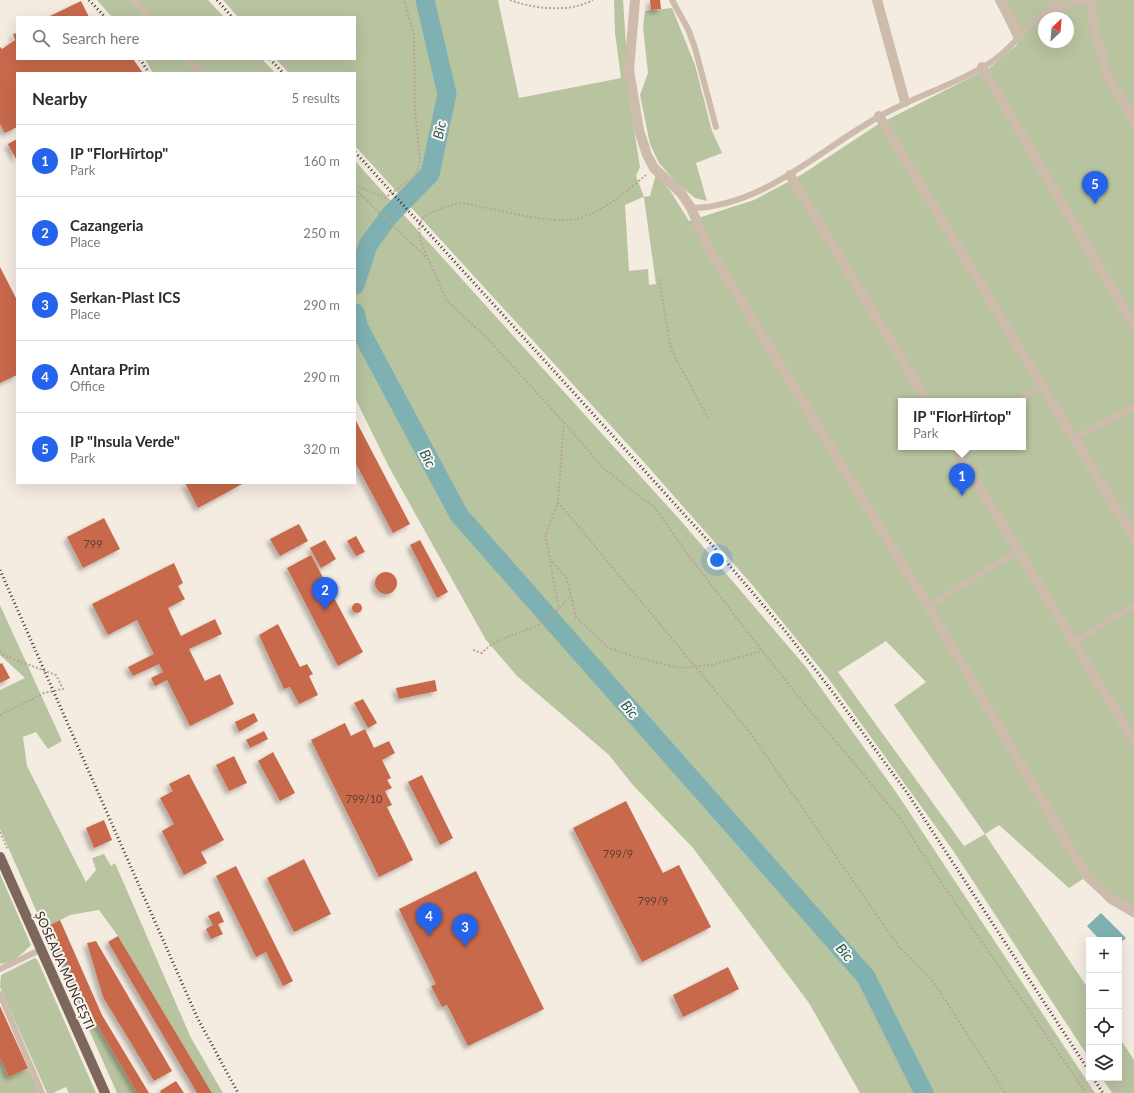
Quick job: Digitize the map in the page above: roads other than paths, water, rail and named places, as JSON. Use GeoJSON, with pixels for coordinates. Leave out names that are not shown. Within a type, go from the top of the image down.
{"type":"FeatureCollection","features":[{"type":"Feature","properties":{"kind":"main road","name":"ȘOSEAUA MUNCEȘTI"},"geometry":{"type":"LineString","coordinates":[[0,858],[42,949],[105,1093]]}},
{"type":"Feature","properties":{"kind":"street"},"geometry":{"type":"LineString","coordinates":[[635,0],[629,70],[639,130],[647,155],[654,168],[681,193],[691,208],[711,253],[928,606],[1086,875],[1112,899],[1134,912]]}},
{"type":"Feature","properties":{"kind":"street"},"geometry":{"type":"LineString","coordinates":[[877,0],[905,102]]}},
{"type":"Feature","properties":{"kind":"street"},"geometry":{"type":"LineString","coordinates":[[1000,0],[1020,35]]}},
{"type":"Feature","properties":{"kind":"street"},"geometry":{"type":"LineString","coordinates":[[1090,0],[1096,36],[1108,77],[1134,121]]}},
{"type":"Feature","properties":{"kind":"street"},"geometry":{"type":"LineString","coordinates":[[982,67],[1134,326]]}},
{"type":"Feature","properties":{"kind":"street"},"geometry":{"type":"LineString","coordinates":[[879,116],[1134,538]]}},
{"type":"Feature","properties":{"kind":"street"},"geometry":{"type":"LineString","coordinates":[[790,175],[925,398]]}},
{"type":"Feature","properties":{"kind":"street"},"geometry":{"type":"LineString","coordinates":[[957,450],[1134,742]]}},
{"type":"Feature","properties":{"kind":"lane"},"geometry":{"type":"LineString","coordinates":[[134,0],[148,16]]}},
{"type":"Feature","properties":{"kind":"lane"},"geometry":{"type":"LineString","coordinates":[[672,0],[688,29],[695,48],[716,127]]}},
{"type":"Feature","properties":{"kind":"lane"},"geometry":{"type":"LineString","coordinates":[[1046,12],[1059,0]]}},
{"type":"Feature","properties":{"kind":"lane"},"geometry":{"type":"LineString","coordinates":[[1046,12],[1085,0]]}},
{"type":"Feature","properties":{"kind":"lane"},"geometry":{"type":"LineString","coordinates":[[691,208],[709,208],[749,195],[790,175],[879,116],[905,102],[945,86],[982,67],[1005,52],[1020,35],[1038,19]]}},
{"type":"Feature","properties":{"kind":"lane"},"geometry":{"type":"LineString","coordinates":[[189,60],[202,72]]}},
{"type":"Feature","properties":{"kind":"lane"},"geometry":{"type":"LineString","coordinates":[[1021,398],[1042,386]]}},
{"type":"Feature","properties":{"kind":"lane"},"geometry":{"type":"LineString","coordinates":[[1074,439],[1134,407]]}},
{"type":"Feature","properties":{"kind":"lane"},"geometry":{"type":"LineString","coordinates":[[928,606],[1018,551]]}},
{"type":"Feature","properties":{"kind":"lane"},"geometry":{"type":"LineString","coordinates":[[1073,642],[1134,606]]}},
{"type":"Feature","properties":{"kind":"lane"},"geometry":{"type":"LineString","coordinates":[[0,969],[42,949]]}},
{"type":"Feature","properties":{"kind":"lane"},"geometry":{"type":"LineString","coordinates":[[0,994],[42,1093]]}},
{"type":"Feature","properties":{"kind":"water"},"geometry":{"type":"Polygon","coordinates":[[[1101,913],[1126,938],[1122,941],[1122,937],[1097,937],[1087,926],[1101,913]]]}},
{"type":"Feature","properties":{"kind":"waterway","name":"Bîc"},"geometry":{"type":"LineString","coordinates":[[356,282],[368,245],[390,215],[430,174],[447,94],[425,0]]}},
{"type":"Feature","properties":{"kind":"waterway","name":"Bîc"},"geometry":{"type":"LineString","coordinates":[[356,317],[359,328],[459,515],[866,977],[924,1093]]}},
{"type":"Feature","properties":{"kind":"railway"},"geometry":{"type":"LineString","coordinates":[[89,0],[104,16]]}},
{"type":"Feature","properties":{"kind":"railway"},"geometry":{"type":"LineString","coordinates":[[217,0],[231,16]]}},
{"type":"Feature","properties":{"kind":"railway"},"geometry":{"type":"LineString","coordinates":[[141,60],[148,72]]}},
{"type":"Feature","properties":{"kind":"railway"},"geometry":{"type":"LineString","coordinates":[[271,60],[282,72]]}},
{"type":"Feature","properties":{"kind":"railway"},"geometry":{"type":"LineString","coordinates":[[356,153],[712,545],[786,632],[835,695],[908,794],[1086,1066]]}},
{"type":"Feature","properties":{"kind":"railway"},"geometry":{"type":"LineString","coordinates":[[0,570],[197,1017],[238,1093]]}},
{"type":"Feature","properties":{"kind":"railway"},"geometry":{"type":"LineString","coordinates":[[1095,1081],[1103,1093]]}},
{"type":"Feature","properties":{"kind":"place","name":"IP \"Insula Verde\""},"geometry":{"type":"Point","coordinates":[1095,204]}},
{"type":"Feature","properties":{"kind":"place","name":"IP \"FlorHîrtop\""},"geometry":{"type":"Point","coordinates":[962,496]}},
{"type":"Feature","properties":{"kind":"place","name":"Cazangeria"},"geometry":{"type":"Point","coordinates":[325,610]}},
{"type":"Feature","properties":{"kind":"place","name":"Antara Prim"},"geometry":{"type":"Point","coordinates":[429,936]}},
{"type":"Feature","properties":{"kind":"place","name":"Serkan-Plast ICS"},"geometry":{"type":"Point","coordinates":[465,947]}}]}
